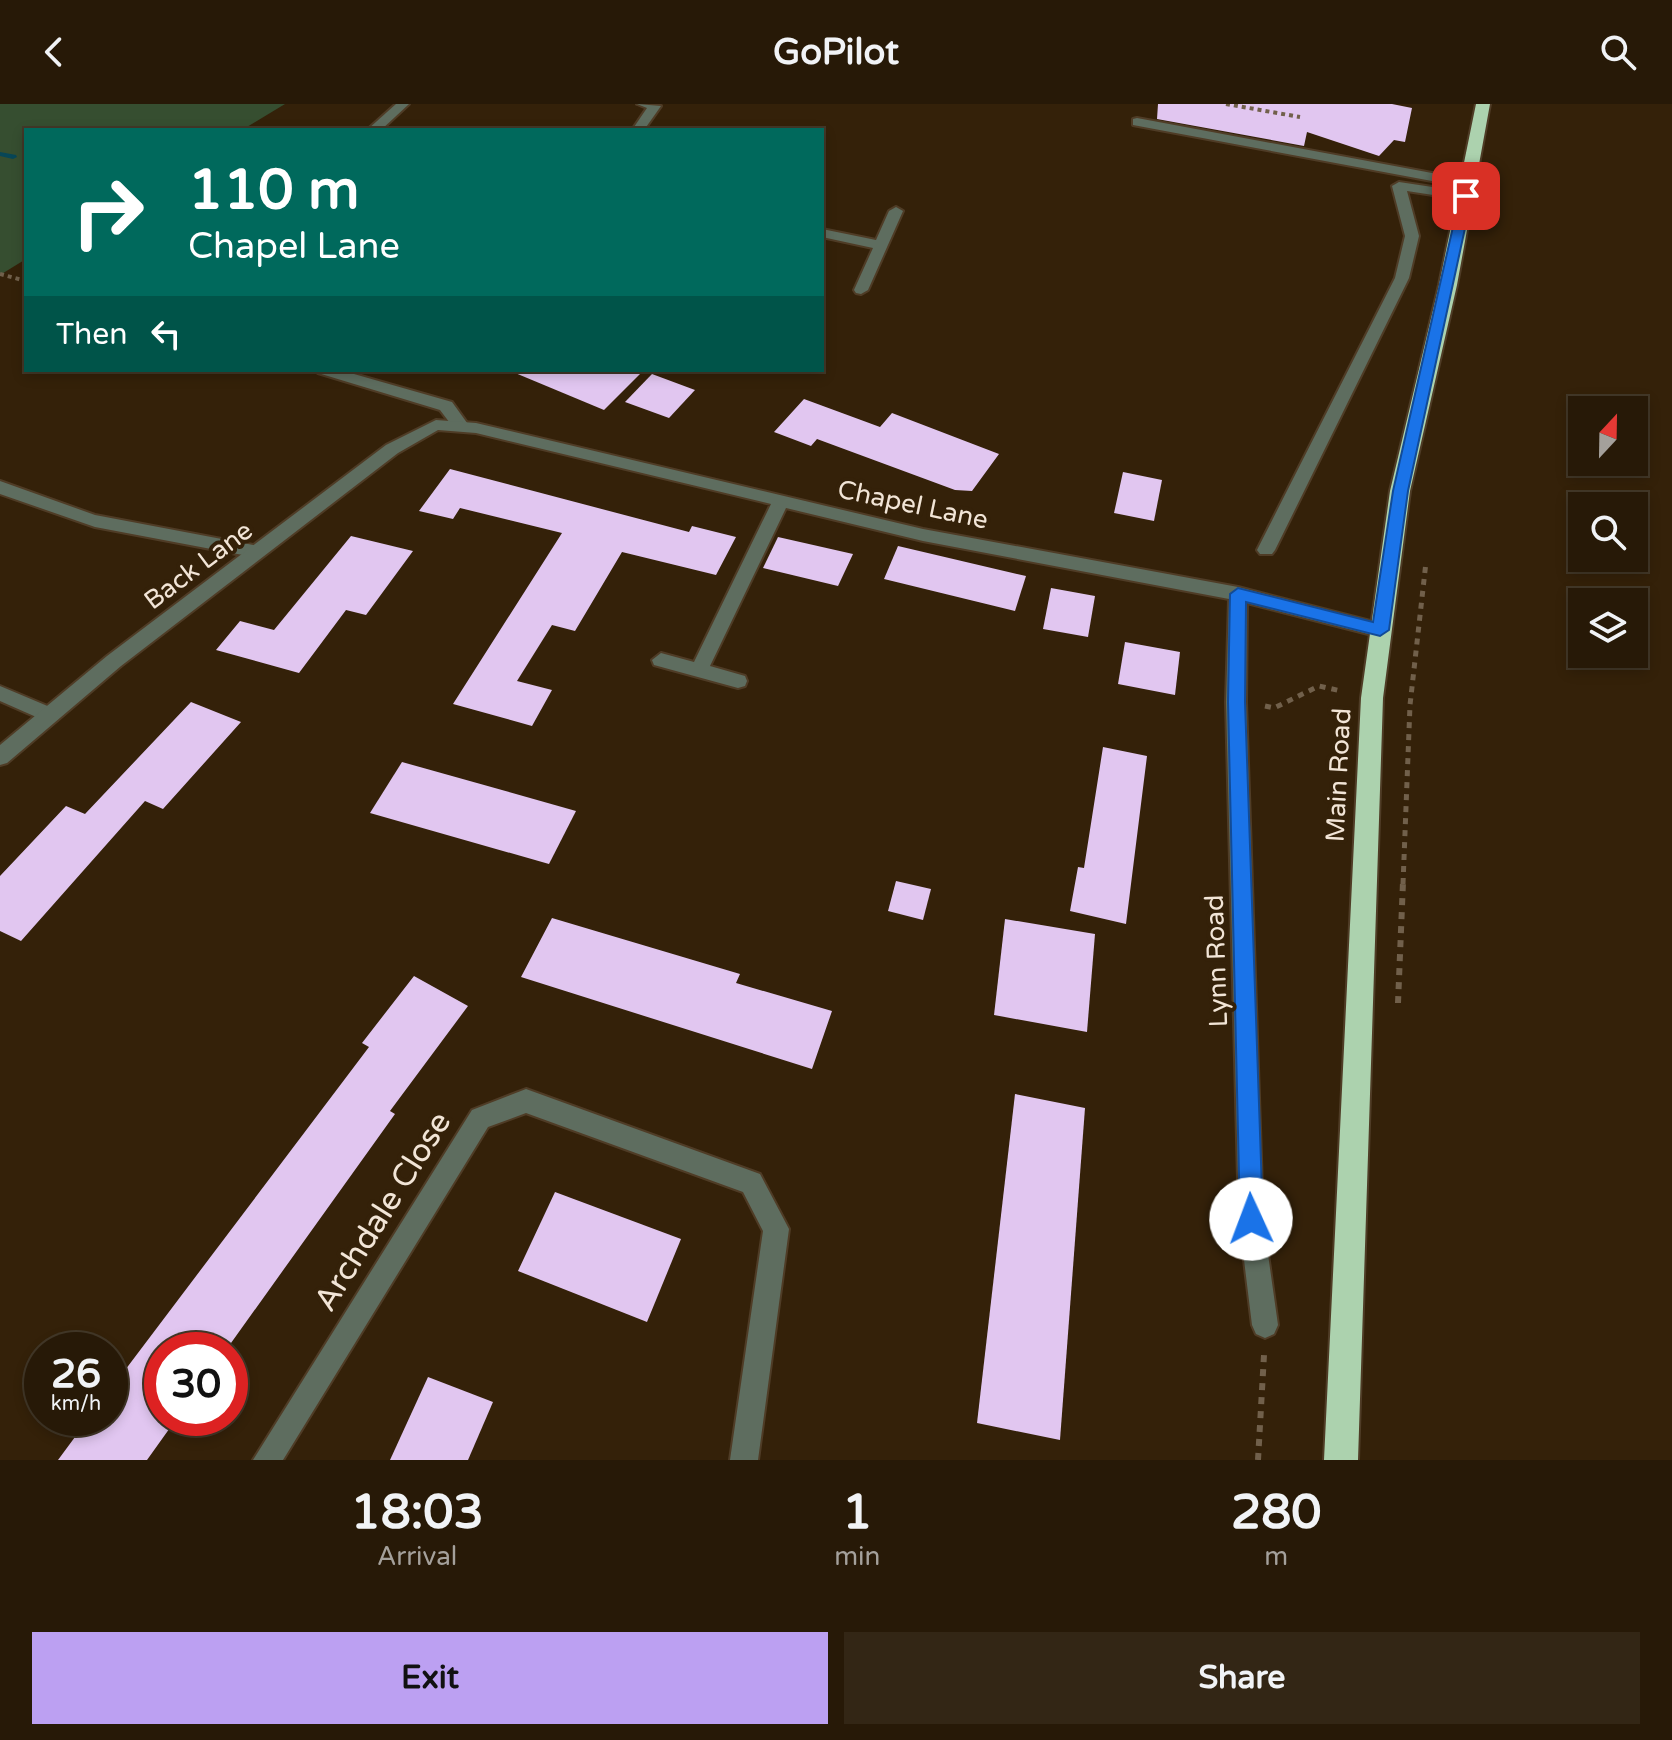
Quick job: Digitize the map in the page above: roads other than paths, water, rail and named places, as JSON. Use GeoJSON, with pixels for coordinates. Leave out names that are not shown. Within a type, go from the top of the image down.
{"type":"FeatureCollection","features":[{"type":"Feature","properties":{"kind":"highway","name":"Main Road"},"geometry":{"type":"LineString","coordinates":[[1341,1460],[1367,789],[1380,630],[1400,491],[1468,190],[1483,104]]}},
{"type":"Feature","properties":{"kind":"street"},"geometry":{"type":"LineString","coordinates":[[375,128],[403,104]]}},
{"type":"Feature","properties":{"kind":"street"},"geometry":{"type":"LineString","coordinates":[[639,128],[655,106],[643,104]]}},
{"type":"Feature","properties":{"kind":"street"},"geometry":{"type":"LineString","coordinates":[[1137,122],[1468,190]]}},
{"type":"Feature","properties":{"kind":"street"},"geometry":{"type":"LineString","coordinates":[[1266,550],[1402,278],[1412,236],[1399,186],[1468,190]]}},
{"type":"Feature","properties":{"kind":"street"},"geometry":{"type":"LineString","coordinates":[[861,290],[896,211]]}},
{"type":"Feature","properties":{"kind":"street"},"geometry":{"type":"LineString","coordinates":[[824,233],[881,245]]}},
{"type":"Feature","properties":{"kind":"street"},"geometry":{"type":"LineString","coordinates":[[330,372],[446,406],[462,427]]}},
{"type":"Feature","properties":{"kind":"street","name":"Chapel Lane"},"geometry":{"type":"LineString","coordinates":[[436,425],[462,427],[923,535],[1238,594],[1380,630]]}},
{"type":"Feature","properties":{"kind":"street","name":"Back Lane"},"geometry":{"type":"LineString","coordinates":[[0,757],[114,661],[392,449],[436,425]]}},
{"type":"Feature","properties":{"kind":"street"},"geometry":{"type":"LineString","coordinates":[[0,487],[32,502],[117,529],[258,552]]}},
{"type":"Feature","properties":{"kind":"street"},"geometry":{"type":"LineString","coordinates":[[699,670],[781,501]]}},
{"type":"Feature","properties":{"kind":"street","name":"Lynn Road"},"geometry":{"type":"LineString","coordinates":[[1238,594],[1236,702],[1251,1219],[1265,1325]]}},
{"type":"Feature","properties":{"kind":"street"},"geometry":{"type":"LineString","coordinates":[[661,660],[738,681]]}},
{"type":"Feature","properties":{"kind":"street"},"geometry":{"type":"LineString","coordinates":[[0,693],[50,715]]}},
{"type":"Feature","properties":{"kind":"street","name":"Archdale Close"},"geometry":{"type":"LineString","coordinates":[[267,1460],[480,1118],[526,1101],[751,1183],[776,1229],[744,1460]]}},
{"type":"Feature","properties":{"kind":"waterway"},"geometry":{"type":"LineString","coordinates":[[0,154],[13,157]]}}]}
